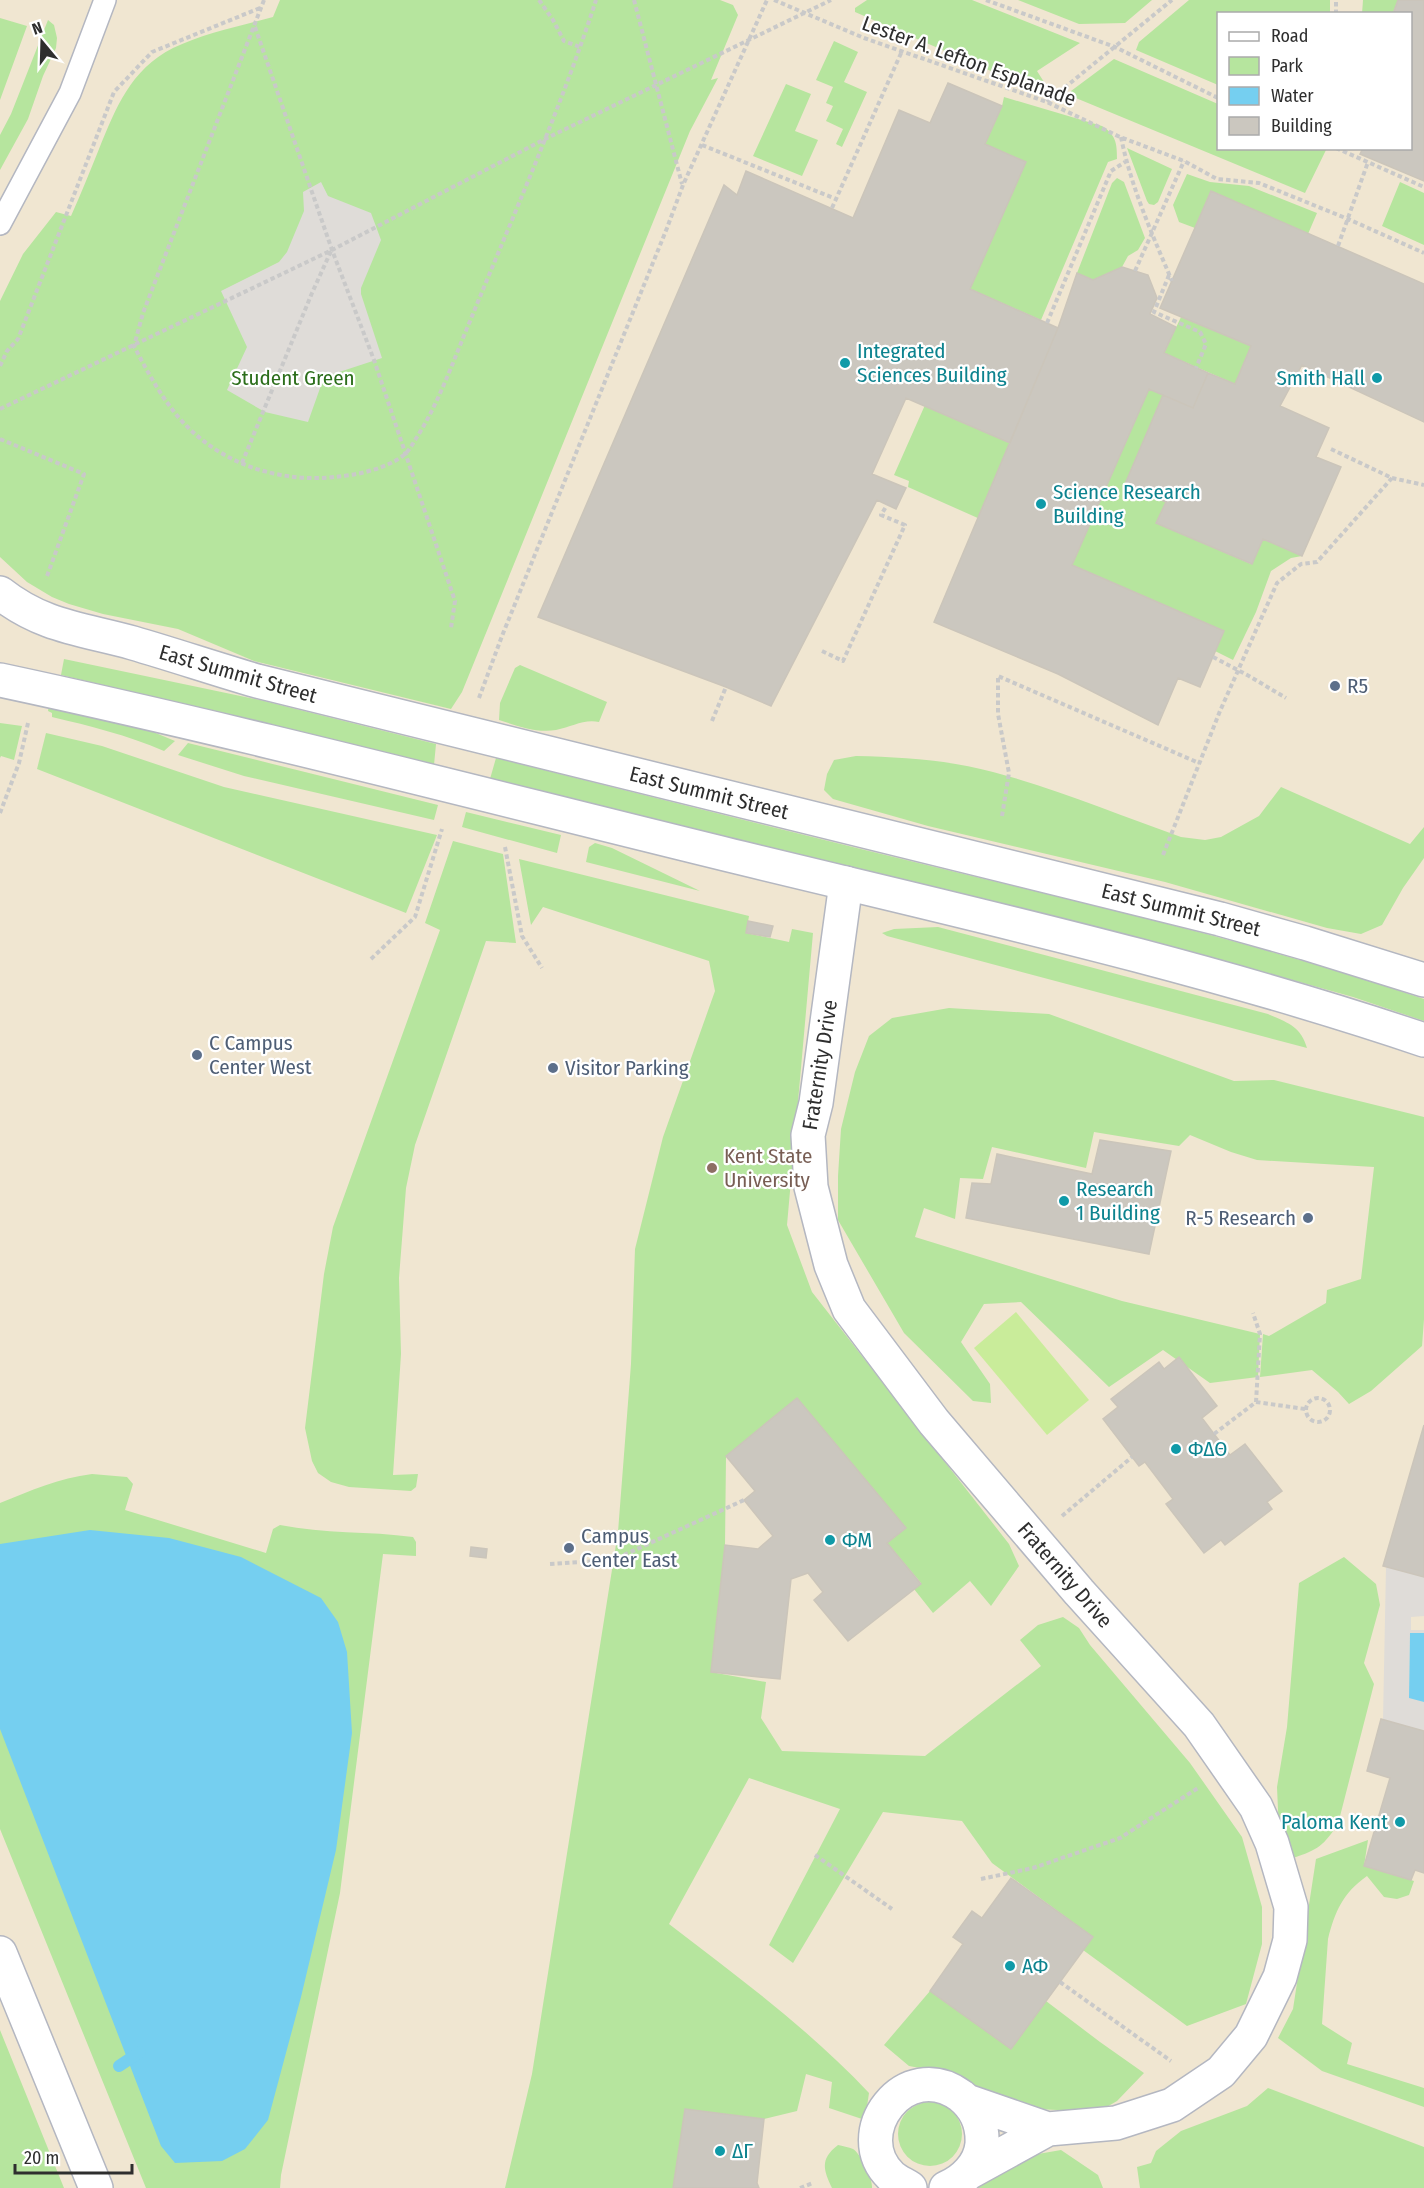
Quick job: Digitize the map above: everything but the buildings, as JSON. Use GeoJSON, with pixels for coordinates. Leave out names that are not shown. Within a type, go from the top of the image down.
{"type":"FeatureCollection","features":[{"type":"Feature","properties":{"kind":"main road"},"geometry":{"type":"LineString","coordinates":[[0,575],[32,616]]}},
{"type":"Feature","properties":{"kind":"main road","name":"East Summit Street"},"geometry":{"type":"LineString","coordinates":[[0,593],[32,616],[66,627],[130,642],[268,684],[1220,919],[1424,981]]}},
{"type":"Feature","properties":{"kind":"main road"},"geometry":{"type":"LineString","coordinates":[[0,680],[199,724],[1087,941],[1337,1011],[1424,1040]]}},
{"type":"Feature","properties":{"kind":"main road","name":"Fraternity Drive"},"geometry":{"type":"LineString","coordinates":[[846,883],[816,1103],[808,1135],[811,1187],[823,1238],[849,1309],[934,1422],[1199,1725],[1256,1807],[1272,1843],[1291,1907],[1290,1940],[1280,1977],[1251,2036],[1221,2072],[1172,2105],[1116,2123],[1048,2129]]}},
{"type":"Feature","properties":{"kind":"main road"},"geometry":{"type":"LineString","coordinates":[[0,1953],[96,2188]]}},
{"type":"Feature","properties":{"kind":"main road"},"geometry":{"type":"LineString","coordinates":[[910,2188],[891,2176],[880,2161],[875,2137],[882,2112],[893,2098],[908,2088],[937,2085],[952,2090],[967,2101],[1048,2129]]}},
{"type":"Feature","properties":{"kind":"main road"},"geometry":{"type":"LineString","coordinates":[[958,2180],[978,2158],[982,2146],[978,2116],[967,2101]]}},
{"type":"Feature","properties":{"kind":"main road"},"geometry":{"type":"LineString","coordinates":[[958,2180],[1048,2129]]}},
{"type":"Feature","properties":{"kind":"lane"},"geometry":{"type":"LineString","coordinates":[[0,224],[70,93],[105,0]]}},
{"type":"Feature","properties":{"kind":"path"},"geometry":{"type":"LineString","coordinates":[[264,0],[148,302],[134,346],[161,393],[179,418],[202,440],[242,463],[278,476],[321,478],[370,471],[405,455],[432,413],[545,139],[596,0]]}},
{"type":"Feature","properties":{"kind":"path"},"geometry":{"type":"LineString","coordinates":[[539,0],[564,41],[580,48]]}},
{"type":"Feature","properties":{"kind":"path"},"geometry":{"type":"LineString","coordinates":[[634,0],[682,185]]}},
{"type":"Feature","properties":{"kind":"path"},"geometry":{"type":"LineString","coordinates":[[476,706],[506,625],[667,228],[682,185],[767,0]]}},
{"type":"Feature","properties":{"kind":"path","name":"Lester A. Lefton Esplanade"},"geometry":{"type":"LineString","coordinates":[[774,0],[803,14],[902,51],[1047,102],[1120,137],[1184,161]]}},
{"type":"Feature","properties":{"kind":"path"},"geometry":{"type":"LineString","coordinates":[[0,409],[332,250],[545,139],[831,0]]}},
{"type":"Feature","properties":{"kind":"path"},"geometry":{"type":"LineString","coordinates":[[986,0],[1115,46],[1217,97]]}},
{"type":"Feature","properties":{"kind":"path"},"geometry":{"type":"LineString","coordinates":[[1047,102],[1172,0]]}},
{"type":"Feature","properties":{"kind":"path"},"geometry":{"type":"LineString","coordinates":[[0,366],[7,351],[18,339],[114,92],[152,52],[261,8]]}},
{"type":"Feature","properties":{"kind":"path"},"geometry":{"type":"LineString","coordinates":[[255,26],[332,250],[374,360],[455,601],[451,628]]}},
{"type":"Feature","properties":{"kind":"path"},"geometry":{"type":"LineString","coordinates":[[832,208],[902,51]]}},
{"type":"Feature","properties":{"kind":"path"},"geometry":{"type":"LineString","coordinates":[[1120,137],[1125,162],[1151,235],[1172,281]]}},
{"type":"Feature","properties":{"kind":"path"},"geometry":{"type":"LineString","coordinates":[[702,145],[836,199]]}},
{"type":"Feature","properties":{"kind":"path"},"geometry":{"type":"LineString","coordinates":[[1341,150],[1424,187]]}},
{"type":"Feature","properties":{"kind":"path"},"geometry":{"type":"LineString","coordinates":[[1135,271],[1184,161],[1216,179],[1259,183],[1424,253]]}},
{"type":"Feature","properties":{"kind":"path"},"geometry":{"type":"LineString","coordinates":[[1047,323],[1111,171],[1125,162]]}},
{"type":"Feature","properties":{"kind":"path"},"geometry":{"type":"LineString","coordinates":[[1338,246],[1368,162]]}},
{"type":"Feature","properties":{"kind":"path"},"geometry":{"type":"LineString","coordinates":[[242,463],[332,250]]}},
{"type":"Feature","properties":{"kind":"path"},"geometry":{"type":"LineString","coordinates":[[1169,275],[1154,312],[1200,332],[1206,344],[1196,368]]}},
{"type":"Feature","properties":{"kind":"path"},"geometry":{"type":"LineString","coordinates":[[0,440],[84,474],[45,580]]}},
{"type":"Feature","properties":{"kind":"path"},"geometry":{"type":"LineString","coordinates":[[1331,448],[1392,478],[1424,484]]}},
{"type":"Feature","properties":{"kind":"path"},"geometry":{"type":"LineString","coordinates":[[1163,855],[1199,763],[1277,583],[1301,564],[1317,562],[1392,478]]}},
{"type":"Feature","properties":{"kind":"path"},"geometry":{"type":"LineString","coordinates":[[822,651],[843,661],[905,525],[882,515],[887,505]]}},
{"type":"Feature","properties":{"kind":"path"},"geometry":{"type":"LineString","coordinates":[[1213,657],[1286,698]]}},
{"type":"Feature","properties":{"kind":"path"},"geometry":{"type":"LineString","coordinates":[[1002,816],[1009,773],[998,714],[998,676],[1199,763]]}},
{"type":"Feature","properties":{"kind":"path"},"geometry":{"type":"LineString","coordinates":[[712,721],[726,687]]}},
{"type":"Feature","properties":{"kind":"path"},"geometry":{"type":"LineString","coordinates":[[0,813],[19,763],[29,720]]}},
{"type":"Feature","properties":{"kind":"path"},"geometry":{"type":"LineString","coordinates":[[371,959],[415,917],[442,829]]}},
{"type":"Feature","properties":{"kind":"path"},"geometry":{"type":"LineString","coordinates":[[506,847],[522,936],[542,968]]}},
{"type":"Feature","properties":{"kind":"path"},"geometry":{"type":"LineString","coordinates":[[1253,1313],[1260,1334],[1256,1402]]}},
{"type":"Feature","properties":{"kind":"path"},"geometry":{"type":"LineString","coordinates":[[1321,1398],[1328,1403],[1330,1411],[1325,1421],[1317,1423],[1310,1420],[1305,1409],[1312,1399],[1321,1398]]}},
{"type":"Feature","properties":{"kind":"path"},"geometry":{"type":"LineString","coordinates":[[1214,1434],[1256,1402],[1305,1409]]}},
{"type":"Feature","properties":{"kind":"path"},"geometry":{"type":"LineString","coordinates":[[1034,1539],[1132,1457]]}},
{"type":"Feature","properties":{"kind":"path"},"geometry":{"type":"LineString","coordinates":[[550,1564],[613,1560],[744,1500]]}},
{"type":"Feature","properties":{"kind":"path"},"geometry":{"type":"LineString","coordinates":[[981,1880],[1033,1868],[1120,1838],[1201,1787],[1227,1765]]}},
{"type":"Feature","properties":{"kind":"path"},"geometry":{"type":"LineString","coordinates":[[816,1855],[892,1909]]}},
{"type":"Feature","properties":{"kind":"path"},"geometry":{"type":"LineString","coordinates":[[1060,1982],[1204,2084]]}},
{"type":"Feature","properties":{"kind":"path"},"geometry":{"type":"LineString","coordinates":[[800,2188],[813,2183]]}},
{"type":"Feature","properties":{"kind":"shaded area","name":"Kent State University"},"geometry":{"type":"Polygon","coordinates":[[[0,0],[1424,0],[1424,2188],[0,2188],[0,0]]]}},
{"type":"Feature","properties":{"kind":"shaded area"},"geometry":{"type":"Polygon","coordinates":[[[321,182],[328,196],[371,213],[381,240],[361,288],[361,294],[382,358],[324,377],[308,422],[265,412],[227,390],[247,347],[221,291],[279,262],[287,252],[304,211],[303,192],[321,182]]]}},
{"type":"Feature","properties":{"kind":"shaded area"},"geometry":{"type":"Polygon","coordinates":[[[1386,1567],[1424,1577],[1424,1616],[1411,1617],[1411,1630],[1424,1630],[1424,1633],[1410,1633],[1409,1697],[1424,1702],[1424,1731],[1383,1720],[1386,1567]]]}},
{"type":"Feature","properties":{"kind":"green space","name":"Student Green"},"geometry":{"type":"Polygon","coordinates":[[[280,0],[720,0],[733,5],[738,15],[711,80],[718,78],[690,131],[462,692],[451,709],[254,661],[178,629],[103,614],[69,604],[27,582],[0,557],[0,301],[23,254],[56,212],[71,216],[105,134],[126,91],[146,67],[173,48],[197,38],[273,17],[280,0]]]}},
{"type":"Feature","properties":{"kind":"green space"},"geometry":{"type":"Polygon","coordinates":[[[867,0],[972,0],[1080,43],[1037,71],[1044,82],[1021,84],[855,12],[855,8],[867,0]]]}},
{"type":"Feature","properties":{"kind":"green space"},"geometry":{"type":"Polygon","coordinates":[[[1018,0],[1152,0],[1125,23],[1079,24],[1018,0]]]}},
{"type":"Feature","properties":{"kind":"green space"},"geometry":{"type":"Polygon","coordinates":[[[1189,0],[1330,0],[1330,12],[1217,12],[1217,85],[1136,50],[1139,42],[1189,0]]]}},
{"type":"Feature","properties":{"kind":"green space"},"geometry":{"type":"Polygon","coordinates":[[[1363,0],[1398,0],[1393,12],[1362,12],[1363,0]]]}},
{"type":"Feature","properties":{"kind":"green space"},"geometry":{"type":"Polygon","coordinates":[[[0,18],[27,26],[0,100],[0,18]]]}},
{"type":"Feature","properties":{"kind":"green space"},"geometry":{"type":"Polygon","coordinates":[[[48,20],[54,25],[57,38],[56,48],[43,76],[28,119],[0,170],[0,135],[11,114],[48,20]]]}},
{"type":"Feature","properties":{"kind":"green space"},"geometry":{"type":"Polygon","coordinates":[[[834,41],[858,52],[844,82],[867,92],[842,147],[836,144],[843,129],[826,121],[833,106],[826,103],[833,87],[816,80],[834,41]]]}},
{"type":"Feature","properties":{"kind":"green space"},"geometry":{"type":"Polygon","coordinates":[[[1114,59],[1217,104],[1217,150],[1326,150],[1305,193],[1071,96],[1071,91],[1114,59]]]}},
{"type":"Feature","properties":{"kind":"green space"},"geometry":{"type":"Polygon","coordinates":[[[786,84],[811,94],[795,131],[818,140],[802,176],[753,156],[786,84]]]}},
{"type":"Feature","properties":{"kind":"green space"},"geometry":{"type":"Polygon","coordinates":[[[1004,97],[1102,126],[1113,136],[1116,144],[1117,159],[1108,162],[1041,320],[970,289],[985,144],[1004,97]]]}},
{"type":"Feature","properties":{"kind":"green space"},"geometry":{"type":"Polygon","coordinates":[[[1127,148],[1172,169],[1158,202],[1154,205],[1147,201],[1127,148]]]}},
{"type":"Feature","properties":{"kind":"green space"},"geometry":{"type":"Polygon","coordinates":[[[1187,174],[1210,182],[1249,186],[1317,213],[1308,234],[1211,191],[1195,228],[1179,222],[1173,205],[1187,174]]]}},
{"type":"Feature","properties":{"kind":"green space"},"geometry":{"type":"Polygon","coordinates":[[[1117,178],[1124,182],[1145,238],[1138,250],[1128,256],[1122,267],[1093,280],[1077,273],[1112,183],[1117,178]]]}},
{"type":"Feature","properties":{"kind":"green space"},"geometry":{"type":"Polygon","coordinates":[[[1400,182],[1424,193],[1424,245],[1382,226],[1400,182]]]}},
{"type":"Feature","properties":{"kind":"green space"},"geometry":{"type":"Polygon","coordinates":[[[1181,317],[1251,346],[1235,384],[1164,353],[1181,317]]]}},
{"type":"Feature","properties":{"kind":"green space"},"geometry":{"type":"Polygon","coordinates":[[[1149,389],[1163,395],[1166,502],[1157,523],[1251,564],[1263,539],[1302,556],[1291,558],[1271,571],[1256,612],[1233,660],[1215,651],[1224,631],[1072,565],[1149,389]]]}},
{"type":"Feature","properties":{"kind":"green space"},"geometry":{"type":"Polygon","coordinates":[[[925,405],[1010,443],[980,519],[908,487],[909,481],[894,475],[925,405]]]}},
{"type":"Feature","properties":{"kind":"green space"},"geometry":{"type":"Polygon","coordinates":[[[64,659],[260,700],[436,744],[434,765],[61,675],[64,659]]]}},
{"type":"Feature","properties":{"kind":"green space"},"geometry":{"type":"Polygon","coordinates":[[[520,665],[607,702],[599,722],[541,731],[499,720],[500,703],[515,668],[520,665]]]}},
{"type":"Feature","properties":{"kind":"green space"},"geometry":{"type":"Polygon","coordinates":[[[49,704],[117,717],[175,741],[164,751],[94,727],[52,717],[52,713],[48,711],[49,704]]]}},
{"type":"Feature","properties":{"kind":"green space"},"geometry":{"type":"Polygon","coordinates":[[[0,723],[22,726],[14,760],[1,756],[0,758],[0,723]]]}},
{"type":"Feature","properties":{"kind":"green space"},"geometry":{"type":"Polygon","coordinates":[[[46,733],[102,746],[224,787],[437,835],[406,913],[37,769],[46,733]]]}},
{"type":"Feature","properties":{"kind":"green space"},"geometry":{"type":"Polygon","coordinates":[[[188,743],[438,805],[434,820],[244,776],[178,755],[188,743]]]}},
{"type":"Feature","properties":{"kind":"green space"},"geometry":{"type":"Polygon","coordinates":[[[856,756],[925,760],[976,768],[1041,786],[1181,837],[1205,840],[1221,837],[1259,816],[1281,787],[1410,844],[1424,827],[1424,858],[1403,888],[1382,925],[1361,934],[1327,928],[1165,882],[928,826],[833,799],[824,790],[827,774],[834,760],[856,756]]]}},
{"type":"Feature","properties":{"kind":"green space"},"geometry":{"type":"Polygon","coordinates":[[[496,758],[1255,947],[1424,999],[1424,1021],[1353,997],[1156,942],[490,779],[496,758]]]}},
{"type":"Feature","properties":{"kind":"green space"},"geometry":{"type":"Polygon","coordinates":[[[466,812],[561,835],[557,853],[462,827],[466,812]]]}},
{"type":"Feature","properties":{"kind":"green space"},"geometry":{"type":"Polygon","coordinates":[[[453,841],[503,854],[516,943],[486,941],[415,1145],[406,1188],[399,1278],[401,1354],[393,1475],[418,1474],[416,1487],[411,1491],[349,1487],[331,1482],[318,1473],[312,1461],[305,1428],[324,1274],[333,1227],[440,930],[425,923],[453,841]]]}},
{"type":"Feature","properties":{"kind":"green space"},"geometry":{"type":"Polygon","coordinates":[[[595,843],[612,848],[700,891],[586,862],[589,847],[595,843]]]}},
{"type":"Feature","properties":{"kind":"green space"},"geometry":{"type":"Polygon","coordinates":[[[519,859],[749,916],[746,933],[789,942],[792,929],[813,933],[787,1225],[812,1292],[1009,1544],[1019,1566],[991,1606],[970,1581],[933,1613],[914,1589],[921,1583],[887,1543],[906,1528],[797,1398],[726,1457],[725,1545],[711,1672],[766,1682],[761,1718],[782,1751],[925,1756],[1041,1666],[1020,1640],[1038,1625],[1063,1617],[1079,1628],[1090,1645],[1190,1763],[1242,1837],[1262,1907],[1262,1944],[1246,2004],[1187,2026],[1083,1950],[1093,1937],[992,1863],[962,1821],[883,1812],[793,1963],[769,1945],[840,1809],[749,1778],[669,1924],[772,2004],[822,2047],[869,2093],[865,2120],[829,2108],[832,2082],[806,2074],[797,2111],[764,2119],[685,2109],[673,2188],[505,2188],[532,2074],[618,1532],[631,1364],[635,1249],[663,1137],[715,991],[709,961],[543,907],[531,925],[519,859]]]}},
{"type":"Feature","properties":{"kind":"green space"},"geometry":{"type":"Polygon","coordinates":[[[938,927],[1268,1014],[1287,1022],[1297,1030],[1307,1048],[882,933],[894,929],[938,927]]]}},
{"type":"Feature","properties":{"kind":"green space"},"geometry":{"type":"Polygon","coordinates":[[[949,1008],[1049,1014],[1234,1081],[1274,1080],[1424,1117],[1422,1346],[1371,1391],[1349,1404],[1312,1370],[1260,1377],[1263,1334],[1269,1336],[1326,1303],[1327,1290],[1361,1279],[1374,1167],[1257,1160],[1190,1135],[1179,1146],[1094,1132],[1086,1168],[992,1147],[983,1179],[960,1178],[955,1219],[924,1208],[915,1237],[1122,1301],[1260,1334],[1258,1377],[1210,1383],[1163,1350],[1109,1387],[1021,1302],[984,1304],[961,1342],[990,1384],[991,1403],[973,1401],[904,1333],[838,1220],[841,1129],[855,1072],[869,1036],[892,1018],[949,1008]]]}},
{"type":"Feature","properties":{"kind":"green space"},"geometry":{"type":"Polygon","coordinates":[[[1016,1312],[1089,1400],[1047,1435],[974,1348],[1016,1312]]]}},
{"type":"Feature","properties":{"kind":"green space"},"geometry":{"type":"Polygon","coordinates":[[[92,1474],[127,1477],[133,1484],[125,1510],[266,1553],[273,1529],[280,1525],[313,1530],[413,1537],[416,1542],[416,1556],[383,1554],[340,1893],[280,2188],[146,2188],[0,1829],[0,1503],[56,1482],[92,1474]]]}},
{"type":"Feature","properties":{"kind":"green space"},"geometry":{"type":"Polygon","coordinates":[[[1344,1557],[1376,1584],[1380,1605],[1364,1663],[1374,1684],[1338,1824],[1320,1846],[1293,1858],[1279,1832],[1277,1787],[1287,1727],[1299,1583],[1344,1557]]]}},
{"type":"Feature","properties":{"kind":"green space"},"geometry":{"type":"Polygon","coordinates":[[[1368,1840],[1364,1866],[1414,1881],[1409,1895],[1397,1899],[1384,1897],[1367,1876],[1341,1903],[1328,1939],[1322,2024],[1352,2043],[1347,2064],[1424,2088],[1424,2107],[1322,2071],[1278,2038],[1293,2009],[1316,1859],[1368,1840]]]}},
{"type":"Feature","properties":{"kind":"green space"},"geometry":{"type":"Polygon","coordinates":[[[930,1991],[1011,2049],[1046,2001],[1144,2073],[1117,2101],[1098,2112],[1037,2109],[984,2094],[947,2073],[909,2066],[884,2045],[930,1991]]]}},
{"type":"Feature","properties":{"kind":"green space"},"geometry":{"type":"Polygon","coordinates":[[[0,2030],[64,2188],[0,2188],[0,2030]]]}},
{"type":"Feature","properties":{"kind":"green space"},"geometry":{"type":"Polygon","coordinates":[[[1268,2088],[1424,2147],[1424,2188],[1140,2188],[1137,2167],[1151,2163],[1156,2151],[1181,2131],[1247,2106],[1268,2088]]]}},
{"type":"Feature","properties":{"kind":"green space"},"geometry":{"type":"Polygon","coordinates":[[[924,2102],[936,2102],[953,2111],[960,2122],[962,2134],[960,2146],[953,2157],[936,2166],[924,2166],[912,2161],[903,2152],[898,2140],[898,2128],[903,2116],[912,2107],[924,2102]]]}},
{"type":"Feature","properties":{"kind":"green space"},"geometry":{"type":"Polygon","coordinates":[[[838,2145],[853,2149],[863,2161],[869,2173],[872,2188],[832,2188],[825,2165],[828,2155],[838,2145]]]}},
{"type":"Feature","properties":{"kind":"green space"},"geometry":{"type":"Polygon","coordinates":[[[1061,2150],[1098,2175],[1103,2188],[976,2188],[992,2172],[1038,2154],[1061,2150]]]}},
{"type":"Feature","properties":{"kind":"water"},"geometry":{"type":"Polygon","coordinates":[[[90,1530],[169,1538],[241,1557],[321,1598],[338,1622],[347,1652],[352,1733],[336,1850],[301,1997],[268,2120],[245,2149],[222,2161],[175,2163],[161,2146],[0,1729],[0,1544],[90,1530]]]}},
{"type":"Feature","properties":{"kind":"water"},"geometry":{"type":"Polygon","coordinates":[[[1410,1633],[1424,1633],[1424,1702],[1409,1698],[1410,1633]]]}},
{"type":"Feature","properties":{"kind":"waterway"},"geometry":{"type":"LineString","coordinates":[[119,2066],[140,2052]]}},
{"type":"Feature","properties":{"kind":"place","name":"Integrated Sciences Building"},"geometry":{"type":"Point","coordinates":[845,363]}},
{"type":"Feature","properties":{"kind":"place","name":"Smith Hall"},"geometry":{"type":"Point","coordinates":[1377,378]}},
{"type":"Feature","properties":{"kind":"place","name":"Science Research Building"},"geometry":{"type":"Point","coordinates":[1041,504]}},
{"type":"Feature","properties":{"kind":"place","name":"R5"},"geometry":{"type":"Point","coordinates":[1335,686]}},
{"type":"Feature","properties":{"kind":"place","name":"C Campus Center West"},"geometry":{"type":"Point","coordinates":[197,1055]}},
{"type":"Feature","properties":{"kind":"place","name":"Visitor Parking"},"geometry":{"type":"Point","coordinates":[553,1068]}},
{"type":"Feature","properties":{"kind":"place","name":"Kent State University"},"geometry":{"type":"Point","coordinates":[712,1168]}},
{"type":"Feature","properties":{"kind":"place","name":"Research 1 Building"},"geometry":{"type":"Point","coordinates":[1064,1201]}},
{"type":"Feature","properties":{"kind":"place","name":"R-5 Research"},"geometry":{"type":"Point","coordinates":[1308,1218]}},
{"type":"Feature","properties":{"kind":"place","name":"ΦΔΘ"},"geometry":{"type":"Point","coordinates":[1176,1449]}},
{"type":"Feature","properties":{"kind":"place","name":"ΦΜ"},"geometry":{"type":"Point","coordinates":[830,1540]}},
{"type":"Feature","properties":{"kind":"place","name":"Campus Center East"},"geometry":{"type":"Point","coordinates":[569,1548]}},
{"type":"Feature","properties":{"kind":"place","name":"Paloma Kent"},"geometry":{"type":"Point","coordinates":[1400,1822]}},
{"type":"Feature","properties":{"kind":"place","name":"ΑΦ"},"geometry":{"type":"Point","coordinates":[1010,1966]}},
{"type":"Feature","properties":{"kind":"place","name":"ΔΓ"},"geometry":{"type":"Point","coordinates":[720,2151]}}]}
